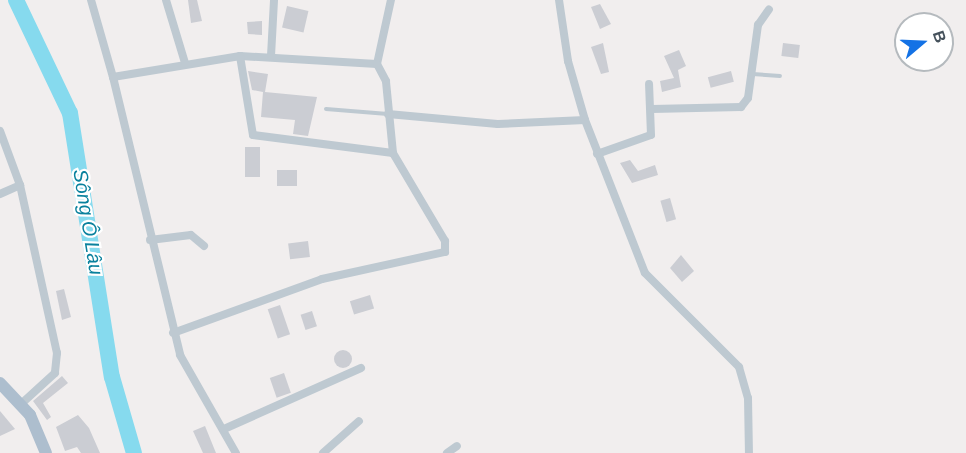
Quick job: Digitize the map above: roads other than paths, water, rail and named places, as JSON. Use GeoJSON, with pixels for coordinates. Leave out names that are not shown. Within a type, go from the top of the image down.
{"type":"FeatureCollection","features":[{"type":"Feature","properties":{"kind":"main road"},"geometry":{"type":"LineString","coordinates":[[0,383],[21,404],[46,453]]}},
{"type":"Feature","properties":{"kind":"street"},"geometry":{"type":"LineString","coordinates":[[91,0],[113,77],[150,240],[180,355],[236,453]]}},
{"type":"Feature","properties":{"kind":"street"},"geometry":{"type":"LineString","coordinates":[[166,0],[185,63]]}},
{"type":"Feature","properties":{"kind":"street"},"geometry":{"type":"LineString","coordinates":[[271,56],[274,0]]}},
{"type":"Feature","properties":{"kind":"street"},"geometry":{"type":"LineString","coordinates":[[173,333],[322,279],[445,252],[444,241],[393,153],[386,81],[377,64],[391,0]]}},
{"type":"Feature","properties":{"kind":"street"},"geometry":{"type":"LineString","coordinates":[[559,0],[568,61],[585,120],[645,273],[739,367],[748,398],[749,453]]}},
{"type":"Feature","properties":{"kind":"street"},"geometry":{"type":"LineString","coordinates":[[652,109],[735,110],[746,103],[758,25],[769,9]]}},
{"type":"Feature","properties":{"kind":"street"},"geometry":{"type":"LineString","coordinates":[[113,77],[185,63],[240,56],[271,56],[377,64]]}},
{"type":"Feature","properties":{"kind":"street"},"geometry":{"type":"LineString","coordinates":[[240,56],[252,135],[393,153]]}},
{"type":"Feature","properties":{"kind":"street"},"geometry":{"type":"LineString","coordinates":[[597,153],[651,135],[652,109],[649,84]]}},
{"type":"Feature","properties":{"kind":"street"},"geometry":{"type":"LineString","coordinates":[[388,114],[498,124],[585,120]]}},
{"type":"Feature","properties":{"kind":"street"},"geometry":{"type":"LineString","coordinates":[[0,131],[20,185],[58,359],[51,378],[21,404]]}},
{"type":"Feature","properties":{"kind":"street"},"geometry":{"type":"LineString","coordinates":[[0,194],[20,185]]}},
{"type":"Feature","properties":{"kind":"street"},"geometry":{"type":"LineString","coordinates":[[150,240],[191,236],[204,246]]}},
{"type":"Feature","properties":{"kind":"street"},"geometry":{"type":"LineString","coordinates":[[224,429],[361,368]]}},
{"type":"Feature","properties":{"kind":"street"},"geometry":{"type":"LineString","coordinates":[[323,453],[359,421]]}},
{"type":"Feature","properties":{"kind":"street"},"geometry":{"type":"LineString","coordinates":[[447,453],[457,446]]}},
{"type":"Feature","properties":{"kind":"lane"},"geometry":{"type":"LineString","coordinates":[[751,74],[780,76]]}},
{"type":"Feature","properties":{"kind":"lane"},"geometry":{"type":"LineString","coordinates":[[326,109],[388,114]]}},
{"type":"Feature","properties":{"kind":"waterway","name":"Sông Ô Lâu"},"geometry":{"type":"LineString","coordinates":[[16,0],[70,113],[112,377],[134,453]]}}]}
